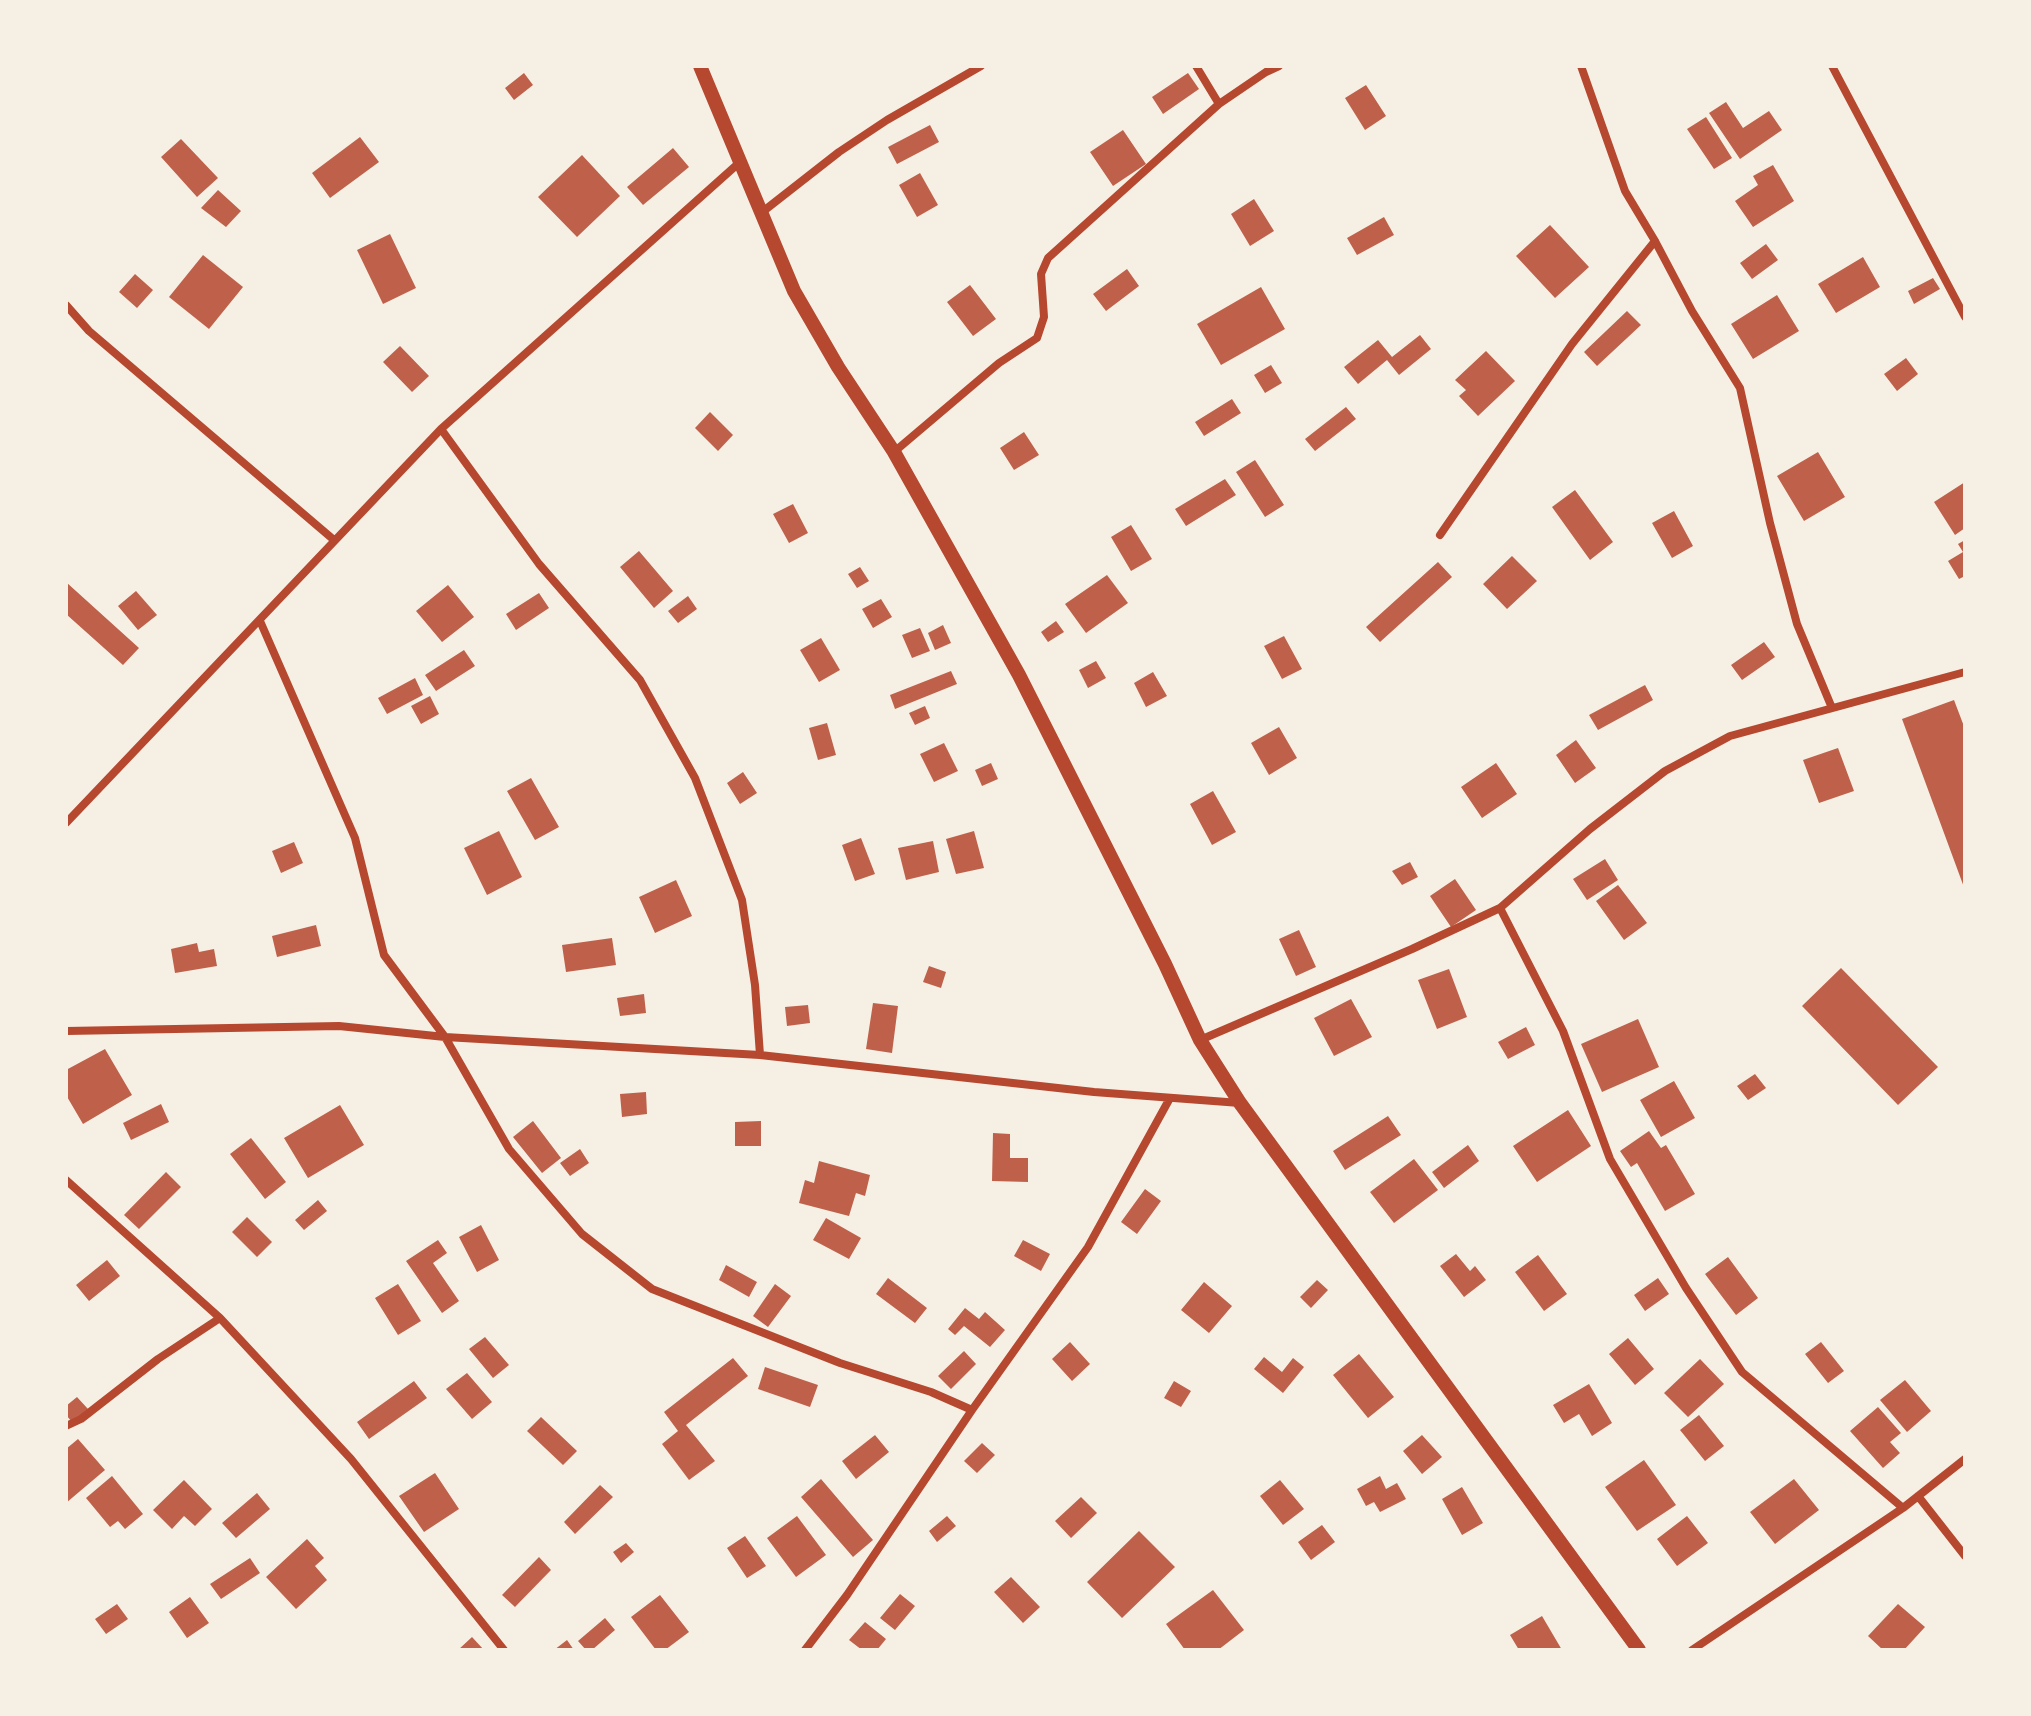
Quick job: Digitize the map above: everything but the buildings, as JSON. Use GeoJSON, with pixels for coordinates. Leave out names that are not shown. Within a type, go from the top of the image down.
{"type":"FeatureCollection","features":[{"type":"Feature","properties":{"kind":"street"},"geometry":{"type":"LineString","coordinates":[[700,66],[794,291],[838,367],[894,452],[1019,675],[1165,964],[1200,1040],[1240,1103],[1639,1650]]}},
{"type":"Feature","properties":{"kind":"street"},"geometry":{"type":"LineString","coordinates":[[760,213],[875,128],[938,88],[981,66]]}},
{"type":"Feature","properties":{"kind":"street"},"geometry":{"type":"LineString","coordinates":[[1196,66],[1219,104]]}},
{"type":"Feature","properties":{"kind":"street"},"geometry":{"type":"LineString","coordinates":[[894,452],[999,363],[1037,338],[1044,317],[1041,274],[1048,258],[1219,104],[1279,66]]}},
{"type":"Feature","properties":{"kind":"street"},"geometry":{"type":"LineString","coordinates":[[1581,66],[1625,191],[1692,311],[1740,388],[1770,523],[1797,624],[1832,708]]}},
{"type":"Feature","properties":{"kind":"street"},"geometry":{"type":"LineString","coordinates":[[1832,66],[1965,317]]}},
{"type":"Feature","properties":{"kind":"street"},"geometry":{"type":"LineString","coordinates":[[66,823],[441,429],[740,162]]}},
{"type":"Feature","properties":{"kind":"street"},"geometry":{"type":"LineString","coordinates":[[1440,535],[1572,344],[1655,241]]}},
{"type":"Feature","properties":{"kind":"street"},"geometry":{"type":"LineString","coordinates":[[66,305],[89,331],[334,540]]}},
{"type":"Feature","properties":{"kind":"street"},"geometry":{"type":"LineString","coordinates":[[441,429],[539,564],[640,680],[695,778],[742,900],[755,985],[760,1055]]}},
{"type":"Feature","properties":{"kind":"street"},"geometry":{"type":"LineString","coordinates":[[260,621],[355,838],[384,955],[445,1037],[509,1149],[582,1234],[652,1289],[840,1363],[931,1392],[972,1410]]}},
{"type":"Feature","properties":{"kind":"street"},"geometry":{"type":"LineString","coordinates":[[1200,1040],[1500,908],[1590,829],[1665,771],[1730,736],[1965,672]]}},
{"type":"Feature","properties":{"kind":"street"},"geometry":{"type":"LineString","coordinates":[[1500,908],[1563,1031],[1610,1159],[1686,1288],[1742,1372],[1903,1508]]}},
{"type":"Feature","properties":{"kind":"street"},"geometry":{"type":"LineString","coordinates":[[66,1031],[339,1026],[445,1037],[760,1055],[1240,1103]]}},
{"type":"Feature","properties":{"kind":"street"},"geometry":{"type":"LineString","coordinates":[[818,1650],[808,1646],[847,1595],[972,1410],[1088,1247],[1170,1098]]}},
{"type":"Feature","properties":{"kind":"street"},"geometry":{"type":"LineString","coordinates":[[66,1180],[220,1318],[351,1459],[502,1649]]}},
{"type":"Feature","properties":{"kind":"street"},"geometry":{"type":"LineString","coordinates":[[66,1426],[81,1419],[158,1359],[220,1318]]}},
{"type":"Feature","properties":{"kind":"street"},"geometry":{"type":"LineString","coordinates":[[1692,1650],[1903,1508],[1965,1459]]}},
{"type":"Feature","properties":{"kind":"street"},"geometry":{"type":"LineString","coordinates":[[1918,1496],[1965,1556]]}}]}
